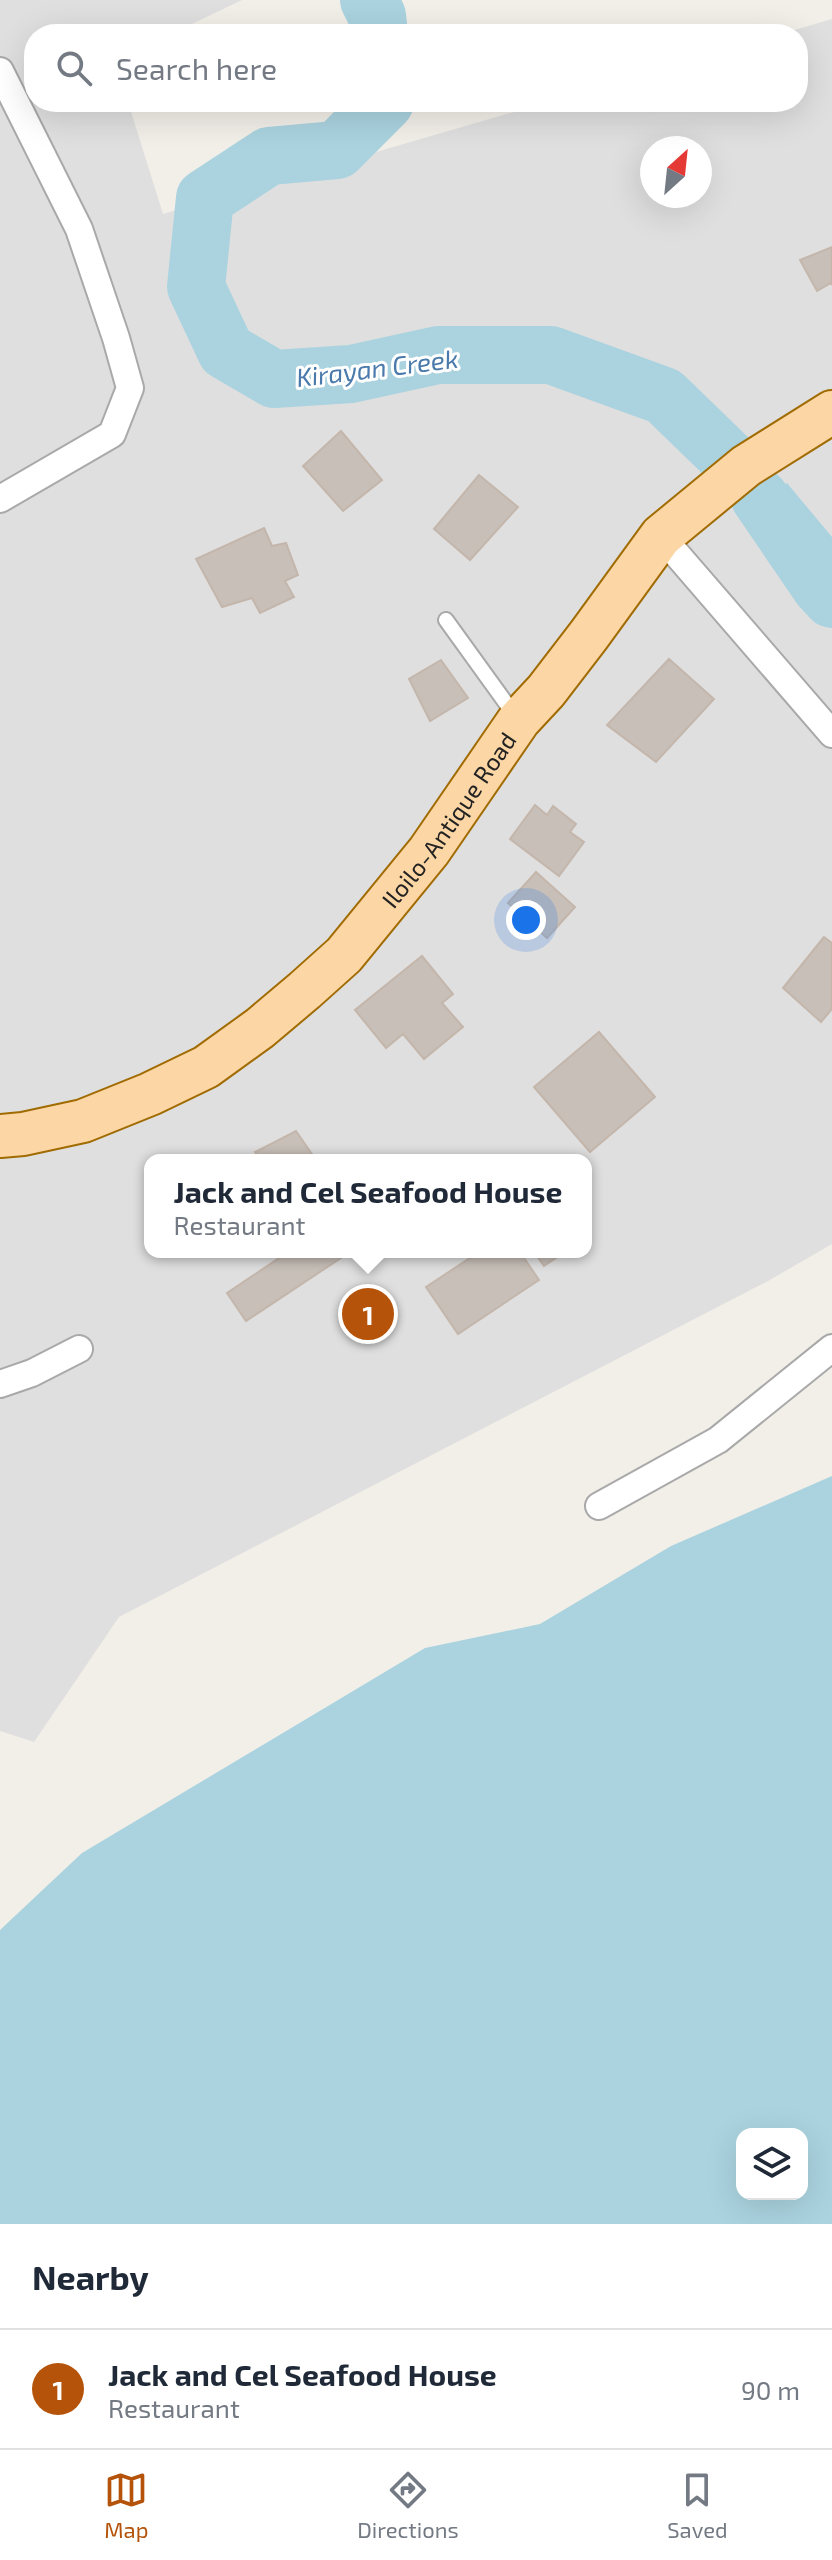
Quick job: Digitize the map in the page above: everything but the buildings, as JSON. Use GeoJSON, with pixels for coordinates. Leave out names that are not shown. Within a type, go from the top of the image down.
{"type":"FeatureCollection","features":[{"type":"Feature","properties":{"kind":"main road","name":"Iloilo-Antique Road"},"geometry":{"type":"LineString","coordinates":[[0,1136],[83,1121],[206,1067],[260,1028],[344,955],[429,851],[519,720],[581,646],[661,536],[746,466],[832,412]]}},
{"type":"Feature","properties":{"kind":"street"},"geometry":{"type":"LineString","coordinates":[[0,71],[79,229],[130,388],[112,434],[0,499]]}},
{"type":"Feature","properties":{"kind":"street"},"geometry":{"type":"LineString","coordinates":[[661,536],[832,734]]}},
{"type":"Feature","properties":{"kind":"street"},"geometry":{"type":"LineString","coordinates":[[599,1506],[718,1440],[832,1348]]}},
{"type":"Feature","properties":{"kind":"street"},"geometry":{"type":"LineString","coordinates":[[0,1384],[32,1373],[79,1349]]}},
{"type":"Feature","properties":{"kind":"lane"},"geometry":{"type":"LineString","coordinates":[[446,620],[519,720]]}},
{"type":"Feature","properties":{"kind":"shaded area"},"geometry":{"type":"Polygon","coordinates":[[[0,0],[242,0],[192,24],[24,24],[24,112],[131,112],[163,214],[514,112],[808,112],[808,26],[832,19],[832,1244],[768,1281],[119,1617],[34,1742],[0,1731],[0,0]]]}},
{"type":"Feature","properties":{"kind":"water"},"geometry":{"type":"Polygon","coordinates":[[[787,483],[832,537],[832,621],[742,518],[787,483]]]}},
{"type":"Feature","properties":{"kind":"water"},"geometry":{"type":"Polygon","coordinates":[[[832,1476],[832,2224],[0,2224],[0,1930],[82,1853],[425,1648],[540,1624],[671,1546],[832,1476]]]}},
{"type":"Feature","properties":{"kind":"waterway","name":"Kirayan Creek"},"geometry":{"type":"LineString","coordinates":[[369,0],[378,24]]}},
{"type":"Feature","properties":{"kind":"waterway","name":"Kirayan Creek"},"geometry":{"type":"LineString","coordinates":[[375,112],[337,150],[269,156],[205,198],[196,287],[226,351],[274,379],[351,374],[438,355],[551,355],[664,396],[731,461]]}},
{"type":"Feature","properties":{"kind":"waterway","name":"Kirayan Creek"},"geometry":{"type":"LineString","coordinates":[[760,498],[832,599]]}},
{"type":"Feature","properties":{"kind":"place","name":"Jack and Cel Seafood House"},"geometry":{"type":"Point","coordinates":[368,1314]}}]}
